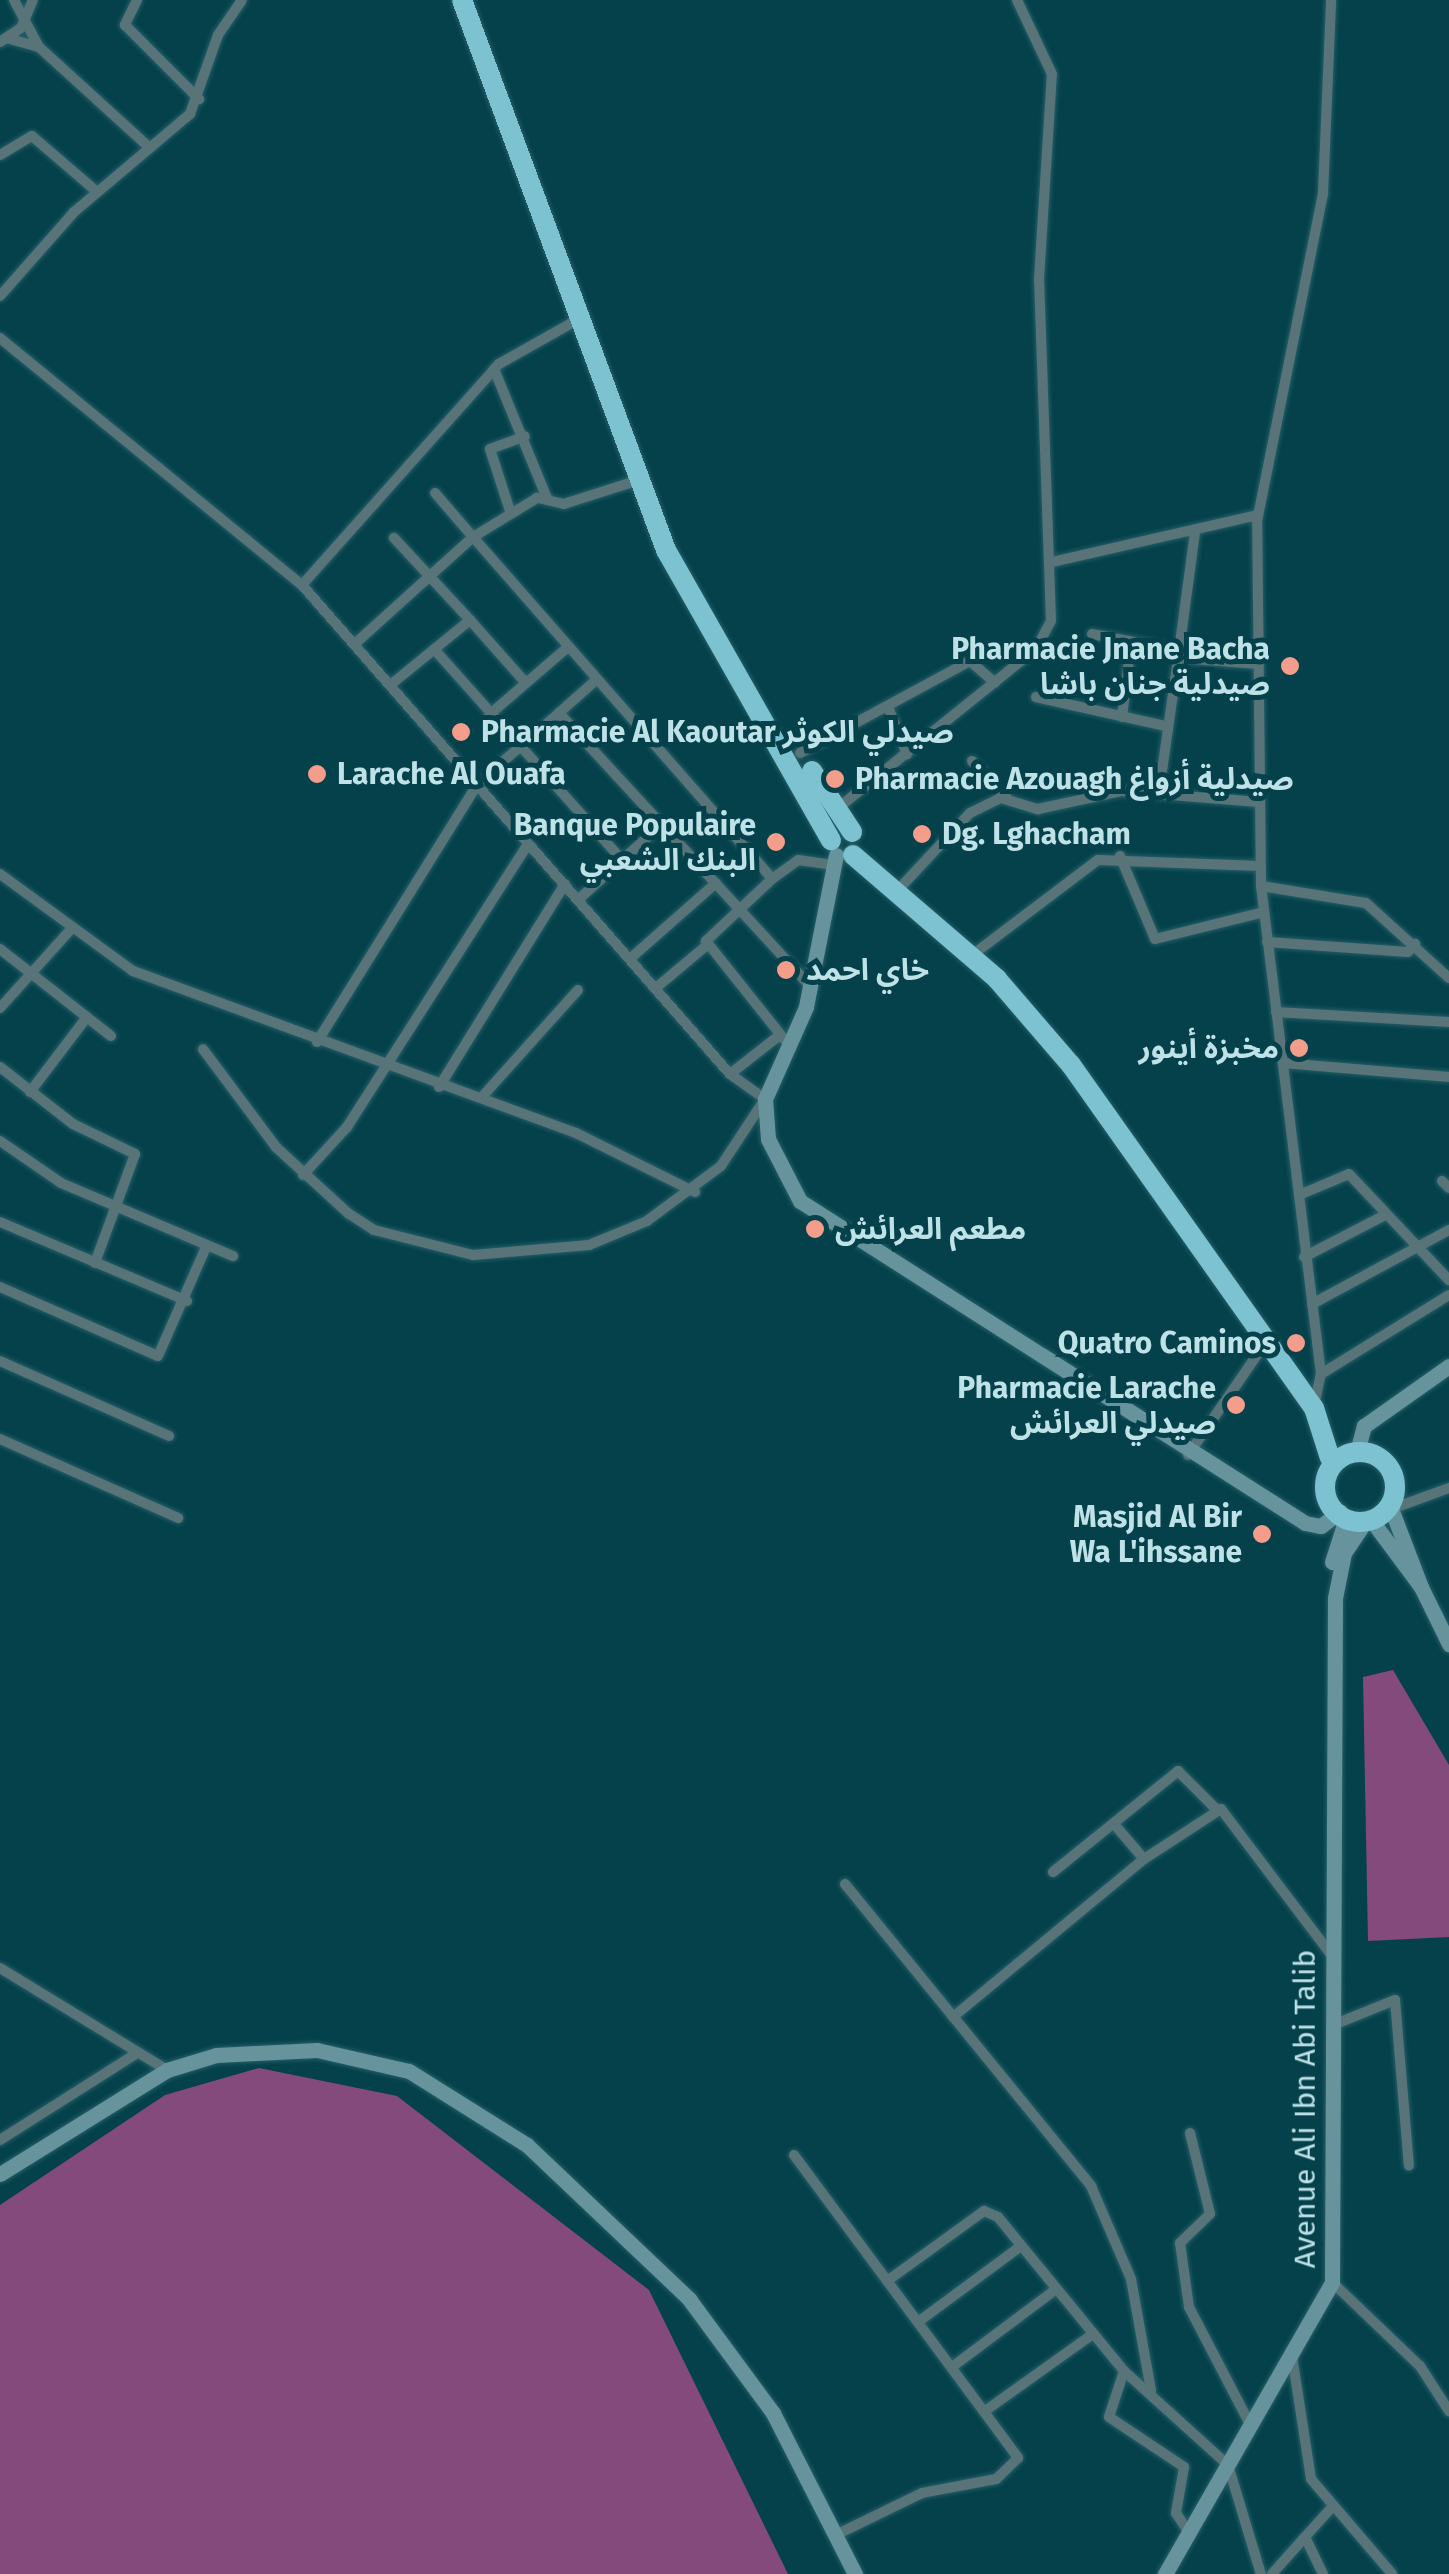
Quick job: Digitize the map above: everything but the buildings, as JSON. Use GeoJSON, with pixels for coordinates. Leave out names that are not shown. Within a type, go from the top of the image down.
{"type":"FeatureCollection","features":[{"type":"Feature","properties":{"kind":"highway"},"geometry":{"type":"LineString","coordinates":[[462,0],[638,480],[685,589],[814,797],[838,854],[897,891],[971,956],[1071,1065],[1317,1414],[1384,1471],[1393,1510],[1356,1520],[1317,1414]]}},
{"type":"Feature","properties":{"kind":"highway"},"geometry":{"type":"LineString","coordinates":[[476,0],[676,544],[800,753],[852,832],[838,854]]}},
{"type":"Feature","properties":{"kind":"highway"},"geometry":{"type":"LineString","coordinates":[[1330,1458],[1358,1448]]}},
{"type":"Feature","properties":{"kind":"main road"},"geometry":{"type":"LineString","coordinates":[[838,854],[810,986],[791,1048],[765,1099],[768,1139],[805,1207],[1188,1455],[1310,1525],[1356,1520],[1422,1587],[1444,1621],[1449,1644]]}},
{"type":"Feature","properties":{"kind":"main road"},"geometry":{"type":"LineString","coordinates":[[1358,1448],[1364,1426],[1449,1366]]}},
{"type":"Feature","properties":{"kind":"main road"},"geometry":{"type":"LineString","coordinates":[[1393,1510],[1422,1587]]}},
{"type":"Feature","properties":{"kind":"main road","name":"Avenue Ali Ibn Abi Talib"},"geometry":{"type":"LineString","coordinates":[[1164,2574],[1332,2282],[1335,1598],[1344,1553],[1356,1520]]}},
{"type":"Feature","properties":{"kind":"main road"},"geometry":{"type":"LineString","coordinates":[[0,2174],[166,2070],[242,2050],[358,2054],[479,2109],[688,2298],[773,2413],[855,2574]]}},
{"type":"Feature","properties":{"kind":"street"},"geometry":{"type":"LineString","coordinates":[[14,0],[39,47],[150,148]]}},
{"type":"Feature","properties":{"kind":"street"},"geometry":{"type":"LineString","coordinates":[[2,38],[25,18],[33,0]]}},
{"type":"Feature","properties":{"kind":"street"},"geometry":{"type":"LineString","coordinates":[[137,0],[126,25],[200,99]]}},
{"type":"Feature","properties":{"kind":"street"},"geometry":{"type":"LineString","coordinates":[[0,296],[97,192],[200,99],[218,34],[242,0]]}},
{"type":"Feature","properties":{"kind":"street"},"geometry":{"type":"LineString","coordinates":[[838,808],[994,683],[1045,636],[1052,562],[1039,278],[1052,74],[1017,0]]}},
{"type":"Feature","properties":{"kind":"street"},"geometry":{"type":"LineString","coordinates":[[1317,1414],[1321,1374],[1261,886],[1258,515],[1323,194],[1331,0]]}},
{"type":"Feature","properties":{"kind":"street"},"geometry":{"type":"LineString","coordinates":[[2,38],[39,47]]}},
{"type":"Feature","properties":{"kind":"street"},"geometry":{"type":"LineString","coordinates":[[0,155],[32,136],[97,192]]}},
{"type":"Feature","properties":{"kind":"street"},"geometry":{"type":"LineString","coordinates":[[302,585],[494,369],[580,319]]}},
{"type":"Feature","properties":{"kind":"street"},"geometry":{"type":"LineString","coordinates":[[0,338],[302,585],[394,682],[528,844],[632,957],[730,1074],[765,1099],[694,1192],[610,1239],[472,1254],[374,1230],[303,1175],[203,1049]]}},
{"type":"Feature","properties":{"kind":"street"},"geometry":{"type":"LineString","coordinates":[[494,369],[525,436],[547,498]]}},
{"type":"Feature","properties":{"kind":"street"},"geometry":{"type":"LineString","coordinates":[[510,511],[490,449],[525,436]]}},
{"type":"Feature","properties":{"kind":"street"},"geometry":{"type":"LineString","coordinates":[[358,641],[473,537],[510,511],[547,498],[564,504],[638,480]]}},
{"type":"Feature","properties":{"kind":"street"},"geometry":{"type":"LineString","coordinates":[[435,493],[772,879]]}},
{"type":"Feature","properties":{"kind":"street"},"geometry":{"type":"LineString","coordinates":[[1052,562],[1258,515]]}},
{"type":"Feature","properties":{"kind":"street"},"geometry":{"type":"LineString","coordinates":[[1160,792],[1195,532]]}},
{"type":"Feature","properties":{"kind":"street"},"geometry":{"type":"LineString","coordinates":[[394,538],[526,684]]}},
{"type":"Feature","properties":{"kind":"street"},"geometry":{"type":"LineString","coordinates":[[394,682],[470,620]]}},
{"type":"Feature","properties":{"kind":"street"},"geometry":{"type":"LineString","coordinates":[[1092,634],[1179,654],[1257,664]]}},
{"type":"Feature","properties":{"kind":"street"},"geometry":{"type":"LineString","coordinates":[[1122,718],[1131,644]]}},
{"type":"Feature","properties":{"kind":"street"},"geometry":{"type":"LineString","coordinates":[[489,715],[567,648]]}},
{"type":"Feature","properties":{"kind":"street"},"geometry":{"type":"LineString","coordinates":[[434,649],[518,750],[622,860]]}},
{"type":"Feature","properties":{"kind":"street"},"geometry":{"type":"LineString","coordinates":[[800,753],[970,660],[994,683]]}},
{"type":"Feature","properties":{"kind":"street"},"geometry":{"type":"LineString","coordinates":[[318,1042],[478,783],[596,680]]}},
{"type":"Feature","properties":{"kind":"street"},"geometry":{"type":"LineString","coordinates":[[1036,698],[1166,726]]}},
{"type":"Feature","properties":{"kind":"street"},"geometry":{"type":"LineString","coordinates":[[888,707],[907,754]]}},
{"type":"Feature","properties":{"kind":"street"},"geometry":{"type":"LineString","coordinates":[[559,713],[810,986]]}},
{"type":"Feature","properties":{"kind":"street"},"geometry":{"type":"LineString","coordinates":[[972,761],[1008,799],[1038,809],[1160,792],[1260,802]]}},
{"type":"Feature","properties":{"kind":"street"},"geometry":{"type":"LineString","coordinates":[[897,891],[970,813],[1008,799]]}},
{"type":"Feature","properties":{"kind":"street"},"geometry":{"type":"LineString","coordinates":[[580,898],[660,826]]}},
{"type":"Feature","properties":{"kind":"street"},"geometry":{"type":"LineString","coordinates":[[303,1175],[382,1066],[528,844]]}},
{"type":"Feature","properties":{"kind":"street"},"geometry":{"type":"LineString","coordinates":[[657,987],[707,945],[772,879],[798,860],[838,854]]}},
{"type":"Feature","properties":{"kind":"street"},"geometry":{"type":"LineString","coordinates":[[971,956],[1076,872],[1120,856],[1260,866]]}},
{"type":"Feature","properties":{"kind":"street"},"geometry":{"type":"LineString","coordinates":[[1120,856],[1155,939],[1264,912]]}},
{"type":"Feature","properties":{"kind":"street"},"geometry":{"type":"LineString","coordinates":[[0,874],[133,971],[439,1087],[481,1098],[694,1192]]}},
{"type":"Feature","properties":{"kind":"street"},"geometry":{"type":"LineString","coordinates":[[632,957],[716,883]]}},
{"type":"Feature","properties":{"kind":"street"},"geometry":{"type":"LineString","coordinates":[[439,1087],[565,884]]}},
{"type":"Feature","properties":{"kind":"street"},"geometry":{"type":"LineString","coordinates":[[1261,886],[1352,898],[1415,944],[1449,978]]}},
{"type":"Feature","properties":{"kind":"street"},"geometry":{"type":"LineString","coordinates":[[0,1008],[72,928]]}},
{"type":"Feature","properties":{"kind":"street"},"geometry":{"type":"LineString","coordinates":[[1268,942],[1408,952],[1415,944]]}},
{"type":"Feature","properties":{"kind":"street"},"geometry":{"type":"LineString","coordinates":[[707,945],[791,1048]]}},
{"type":"Feature","properties":{"kind":"street"},"geometry":{"type":"LineString","coordinates":[[0,950],[112,1036]]}},
{"type":"Feature","properties":{"kind":"street"},"geometry":{"type":"LineString","coordinates":[[481,1098],[578,990]]}},
{"type":"Feature","properties":{"kind":"street"},"geometry":{"type":"LineString","coordinates":[[1276,1012],[1449,1022]]}},
{"type":"Feature","properties":{"kind":"street"},"geometry":{"type":"LineString","coordinates":[[30,1092],[87,1017]]}},
{"type":"Feature","properties":{"kind":"street"},"geometry":{"type":"LineString","coordinates":[[730,1074],[780,1035]]}},
{"type":"Feature","properties":{"kind":"street"},"geometry":{"type":"LineString","coordinates":[[1282,1064],[1449,1078]]}},
{"type":"Feature","properties":{"kind":"street"},"geometry":{"type":"LineString","coordinates":[[0,1067],[30,1092],[133,1151],[118,1207],[95,1263]]}},
{"type":"Feature","properties":{"kind":"street"},"geometry":{"type":"LineString","coordinates":[[0,1140],[118,1207],[232,1256]]}},
{"type":"Feature","properties":{"kind":"street"},"geometry":{"type":"LineString","coordinates":[[1299,1195],[1348,1174],[1449,1280]]}},
{"type":"Feature","properties":{"kind":"street"},"geometry":{"type":"LineString","coordinates":[[1304,1257],[1387,1214]]}},
{"type":"Feature","properties":{"kind":"street"},"geometry":{"type":"LineString","coordinates":[[0,1222],[186,1302]]}},
{"type":"Feature","properties":{"kind":"street"},"geometry":{"type":"LineString","coordinates":[[1312,1304],[1449,1230]]}},
{"type":"Feature","properties":{"kind":"street"},"geometry":{"type":"LineString","coordinates":[[0,1288],[158,1356],[186,1302],[207,1245]]}},
{"type":"Feature","properties":{"kind":"street"},"geometry":{"type":"LineString","coordinates":[[1321,1374],[1449,1295]]}},
{"type":"Feature","properties":{"kind":"street"},"geometry":{"type":"LineString","coordinates":[[1188,1455],[1266,1342]]}},
{"type":"Feature","properties":{"kind":"street"},"geometry":{"type":"LineString","coordinates":[[0,1361],[169,1436]]}},
{"type":"Feature","properties":{"kind":"street"},"geometry":{"type":"LineString","coordinates":[[0,1439],[178,1518]]}},
{"type":"Feature","properties":{"kind":"street"},"geometry":{"type":"LineString","coordinates":[[1393,1510],[1449,1488]]}},
{"type":"Feature","properties":{"kind":"street"},"geometry":{"type":"LineString","coordinates":[[1053,1872],[1178,1772],[1217,1810],[1232,1816],[1333,1957]]}},
{"type":"Feature","properties":{"kind":"street"},"geometry":{"type":"LineString","coordinates":[[953,2017],[1144,1859],[1217,1810]]}},
{"type":"Feature","properties":{"kind":"street"},"geometry":{"type":"LineString","coordinates":[[1114,1824],[1144,1859]]}},
{"type":"Feature","properties":{"kind":"street"},"geometry":{"type":"LineString","coordinates":[[845,1884],[1071,2154],[1104,2207],[1131,2279],[1151,2390]]}},
{"type":"Feature","properties":{"kind":"street"},"geometry":{"type":"LineString","coordinates":[[0,1968],[166,2070]]}},
{"type":"Feature","properties":{"kind":"street"},"geometry":{"type":"LineString","coordinates":[[1333,2026],[1395,2000],[1409,2165]]}},
{"type":"Feature","properties":{"kind":"street"},"geometry":{"type":"LineString","coordinates":[[0,2140],[137,2053]]}},
{"type":"Feature","properties":{"kind":"street"},"geometry":{"type":"LineString","coordinates":[[1190,2133],[1210,2214],[1180,2243],[1189,2307],[1251,2426]]}},
{"type":"Feature","properties":{"kind":"street"},"geometry":{"type":"LineString","coordinates":[[794,2155],[1016,2450],[1016,2465],[996,2479],[922,2493],[836,2535]]}},
{"type":"Feature","properties":{"kind":"street"},"geometry":{"type":"LineString","coordinates":[[887,2281],[984,2211],[1021,2246],[1124,2371],[1151,2390],[1228,2465],[1261,2574]]}},
{"type":"Feature","properties":{"kind":"street"},"geometry":{"type":"LineString","coordinates":[[918,2322],[1021,2246]]}},
{"type":"Feature","properties":{"kind":"street"},"geometry":{"type":"LineString","coordinates":[[1332,2282],[1420,2366],[1449,2411]]}},
{"type":"Feature","properties":{"kind":"street"},"geometry":{"type":"LineString","coordinates":[[952,2367],[1055,2290]]}},
{"type":"Feature","properties":{"kind":"street"},"geometry":{"type":"LineString","coordinates":[[985,2411],[1093,2334]]}},
{"type":"Feature","properties":{"kind":"street"},"geometry":{"type":"LineString","coordinates":[[1292,2356],[1302,2455],[1329,2510],[1392,2574]]}},
{"type":"Feature","properties":{"kind":"street"},"geometry":{"type":"LineString","coordinates":[[1124,2371],[1107,2411],[1184,2467],[1176,2518],[1189,2533]]}},
{"type":"Feature","properties":{"kind":"street"},"geometry":{"type":"LineString","coordinates":[[1272,2574],[1329,2510]]}},
{"type":"Feature","properties":{"kind":"street"},"geometry":{"type":"LineString","coordinates":[[1305,2537],[1323,2574]]}},
{"type":"Feature","properties":{"kind":"shaded area"},"geometry":{"type":"Polygon","coordinates":[[[1393,1670],[1449,1765],[1449,1937],[1368,1941],[1363,1677],[1393,1670]]]}},
{"type":"Feature","properties":{"kind":"shaded area"},"geometry":{"type":"Polygon","coordinates":[[[259,2068],[397,2096],[649,2290],[788,2574],[0,2574],[0,2205],[165,2095],[259,2068]]]}},
{"type":"Feature","properties":{"kind":"place","name":"Pharmacie Jnane Bacha صيدلية جنان باشا"},"geometry":{"type":"Point","coordinates":[1290,666]}},
{"type":"Feature","properties":{"kind":"place","name":"Pharmacie Al Kaoutar صيدلي الكوثر"},"geometry":{"type":"Point","coordinates":[461,732]}},
{"type":"Feature","properties":{"kind":"place","name":"Larache Al Ouafa"},"geometry":{"type":"Point","coordinates":[317,774]}},
{"type":"Feature","properties":{"kind":"place","name":"Pharmacie Azouagh صيدلية أزواغ"},"geometry":{"type":"Point","coordinates":[835,779]}},
{"type":"Feature","properties":{"kind":"place","name":"Dg. Lghacham"},"geometry":{"type":"Point","coordinates":[922,834]}},
{"type":"Feature","properties":{"kind":"place","name":"Banque Populaire البنك الشعبي"},"geometry":{"type":"Point","coordinates":[776,842]}},
{"type":"Feature","properties":{"kind":"place","name":"خاي احمد"},"geometry":{"type":"Point","coordinates":[786,970]}},
{"type":"Feature","properties":{"kind":"place","name":"مخبزة أينور"},"geometry":{"type":"Point","coordinates":[1299,1048]}},
{"type":"Feature","properties":{"kind":"place","name":"مطعم العرائش"},"geometry":{"type":"Point","coordinates":[815,1229]}},
{"type":"Feature","properties":{"kind":"place","name":"Quatro Caminos"},"geometry":{"type":"Point","coordinates":[1296,1343]}},
{"type":"Feature","properties":{"kind":"place","name":"Pharmacie Larache صيدلي العرائش"},"geometry":{"type":"Point","coordinates":[1236,1405]}},
{"type":"Feature","properties":{"kind":"place","name":"Masjid Al Bir Wa L'ihssane"},"geometry":{"type":"Point","coordinates":[1262,1534]}}]}
